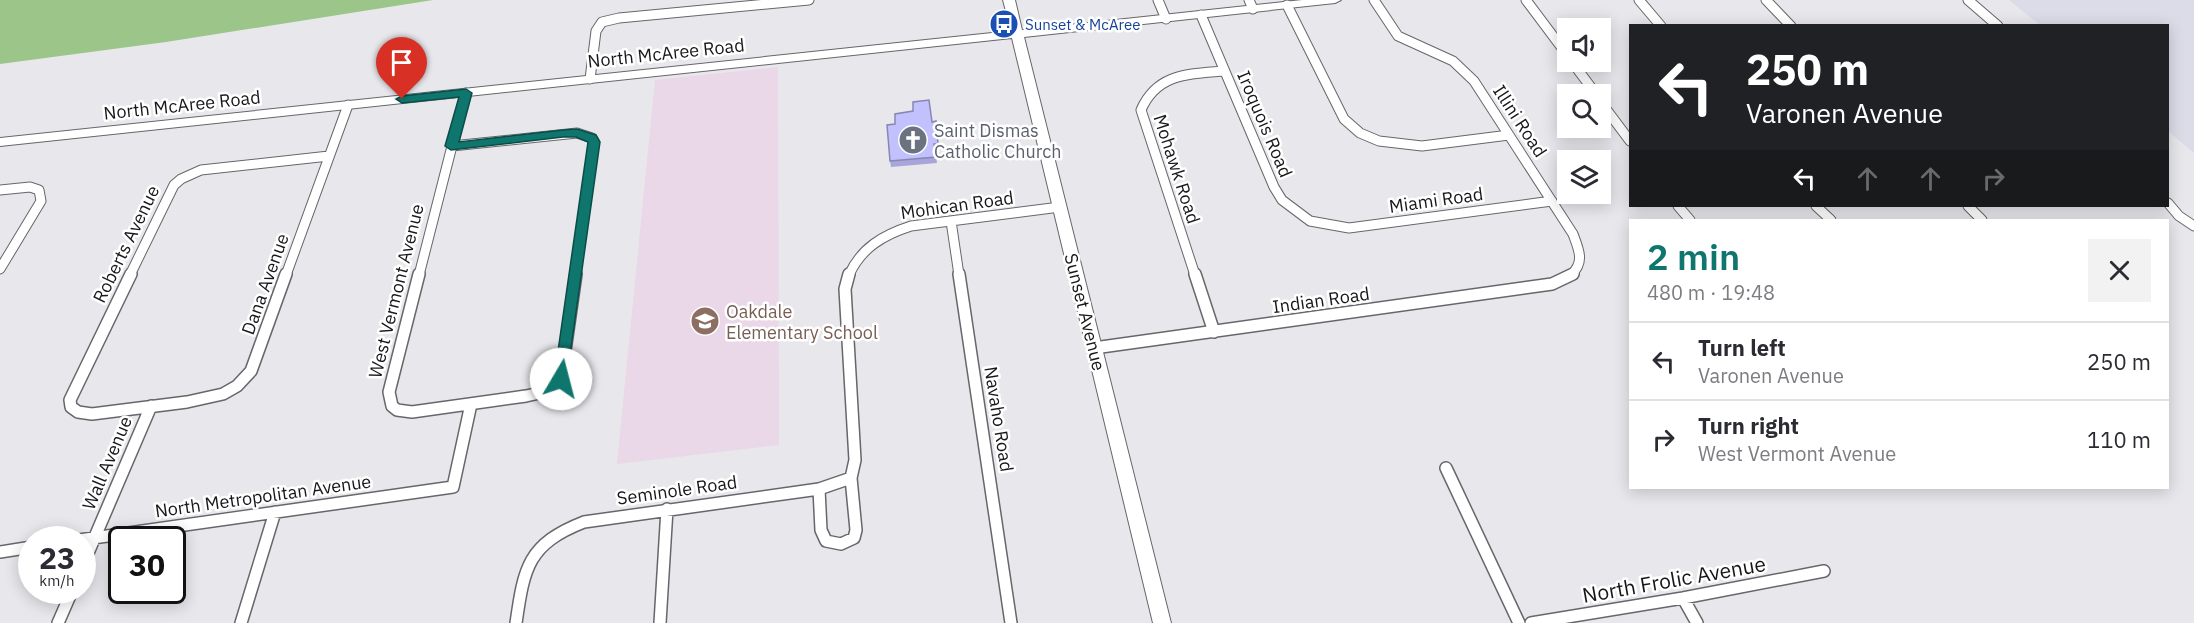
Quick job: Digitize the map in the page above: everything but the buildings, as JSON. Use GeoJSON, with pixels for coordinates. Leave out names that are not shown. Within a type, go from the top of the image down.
{"type":"FeatureCollection","features":[{"type":"Feature","properties":{"kind":"street"},"geometry":{"type":"LineString","coordinates":[[590,79],[597,26],[609,20],[809,0]]}},
{"type":"Feature","properties":{"kind":"street","name":"Sunset Avenue"},"geometry":{"type":"LineString","coordinates":[[1009,0],[1161,623]]}},
{"type":"Feature","properties":{"kind":"street"},"geometry":{"type":"LineString","coordinates":[[1158,0],[1166,19]]}},
{"type":"Feature","properties":{"kind":"street","name":"North McAree Road"},"geometry":{"type":"LineString","coordinates":[[0,142],[1166,19],[1201,15],[1251,4],[1287,6],[1335,0]]}},
{"type":"Feature","properties":{"kind":"street","name":"Illini Road"},"geometry":{"type":"LineString","coordinates":[[1374,0],[1398,36],[1453,61],[1466,71],[1573,234],[1581,256],[1581,263],[1571,276],[1552,284]]}},
{"type":"Feature","properties":{"kind":"street"},"geometry":{"type":"LineString","coordinates":[[1526,0],[1557,41]]}},
{"type":"Feature","properties":{"kind":"street"},"geometry":{"type":"LineString","coordinates":[[1640,0],[1659,24]]}},
{"type":"Feature","properties":{"kind":"street"},"geometry":{"type":"LineString","coordinates":[[1766,0],[1789,24]]}},
{"type":"Feature","properties":{"kind":"street"},"geometry":{"type":"LineString","coordinates":[[1968,0],[1996,24]]}},
{"type":"Feature","properties":{"kind":"street"},"geometry":{"type":"LineString","coordinates":[[1287,6],[1344,119],[1354,130],[1368,138],[1404,146],[1509,135]]}},
{"type":"Feature","properties":{"kind":"street","name":"Iroquois Road"},"geometry":{"type":"LineString","coordinates":[[1201,15],[1282,201],[1296,213],[1310,221],[1324,225]]}},
{"type":"Feature","properties":{"kind":"street","name":"Mohawk Road"},"geometry":{"type":"LineString","coordinates":[[1214,332],[1141,110],[1148,94],[1164,81],[1175,76],[1224,71]]}},
{"type":"Feature","properties":{"kind":"street","name":"West Vermont Avenue"},"geometry":{"type":"LineString","coordinates":[[466,93],[389,392],[389,402],[398,412],[471,404]]}},
{"type":"Feature","properties":{"kind":"street","name":"Dana Avenue"},"geometry":{"type":"LineString","coordinates":[[151,406],[210,399],[235,388],[251,371],[348,105]]}},
{"type":"Feature","properties":{"kind":"street"},"geometry":{"type":"LineString","coordinates":[[1611,115],[1629,140]]}},
{"type":"Feature","properties":{"kind":"street"},"geometry":{"type":"LineString","coordinates":[[451,146],[577,133],[592,138],[594,142],[561,379],[555,386],[544,392],[471,404]]}},
{"type":"Feature","properties":{"kind":"street","name":"Roberts Avenue"},"geometry":{"type":"LineString","coordinates":[[151,406],[92,414],[78,412],[71,407],[70,400],[170,191],[181,178],[201,170],[329,156]]}},
{"type":"Feature","properties":{"kind":"street"},"geometry":{"type":"LineString","coordinates":[[0,189],[30,187],[39,190],[41,201],[0,269]]}},
{"type":"Feature","properties":{"kind":"street","name":"Miami Road"},"geometry":{"type":"LineString","coordinates":[[1324,225],[1349,228],[1552,201]]}},
{"type":"Feature","properties":{"kind":"street"},"geometry":{"type":"LineString","coordinates":[[2169,204],[2194,226]]}},
{"type":"Feature","properties":{"kind":"street","name":"Mohican Road"},"geometry":{"type":"LineString","coordinates":[[851,478],[855,460],[845,289],[847,274],[864,250],[894,231],[1060,207]]}},
{"type":"Feature","properties":{"kind":"street"},"geometry":{"type":"LineString","coordinates":[[1679,207],[1689,219]]}},
{"type":"Feature","properties":{"kind":"street"},"geometry":{"type":"LineString","coordinates":[[1817,207],[1830,219]]}},
{"type":"Feature","properties":{"kind":"street"},"geometry":{"type":"LineString","coordinates":[[1969,207],[1981,219]]}},
{"type":"Feature","properties":{"kind":"street","name":"Navaho Road"},"geometry":{"type":"LineString","coordinates":[[951,221],[1011,623]]}},
{"type":"Feature","properties":{"kind":"street","name":"Indian Road"},"geometry":{"type":"LineString","coordinates":[[1094,348],[1552,284]]}},
{"type":"Feature","properties":{"kind":"street","name":"North Metropolitan Avenue"},"geometry":{"type":"LineString","coordinates":[[96,537],[453,487],[471,404]]}},
{"type":"Feature","properties":{"kind":"street","name":"Wall Avenue"},"geometry":{"type":"LineString","coordinates":[[96,535],[151,406]]}},
{"type":"Feature","properties":{"kind":"street"},"geometry":{"type":"LineString","coordinates":[[1446,468],[1519,623]]}},
{"type":"Feature","properties":{"kind":"street"},"geometry":{"type":"LineString","coordinates":[[819,489],[821,530],[826,541],[835,545],[844,544],[854,538],[856,530],[851,478]]}},
{"type":"Feature","properties":{"kind":"street","name":"Seminole Road"},"geometry":{"type":"LineString","coordinates":[[516,623],[525,570],[546,540],[564,528],[584,522],[667,509],[819,489],[851,478]]}},
{"type":"Feature","properties":{"kind":"street"},"geometry":{"type":"LineString","coordinates":[[660,623],[667,509]]}},
{"type":"Feature","properties":{"kind":"street"},"geometry":{"type":"LineString","coordinates":[[241,623],[275,512]]}},
{"type":"Feature","properties":{"kind":"street"},"geometry":{"type":"LineString","coordinates":[[0,552],[18,549]]}},
{"type":"Feature","properties":{"kind":"street","name":"North Frolic Avenue"},"geometry":{"type":"LineString","coordinates":[[1531,623],[1683,598],[1824,571]]}},
{"type":"Feature","properties":{"kind":"street"},"geometry":{"type":"LineString","coordinates":[[1683,598],[1697,623]]}},
{"type":"Feature","properties":{"kind":"street"},"geometry":{"type":"LineString","coordinates":[[58,623],[66,604]]}},
{"type":"Feature","properties":{"kind":"shaded area"},"geometry":{"type":"Polygon","coordinates":[[[2009,0],[2194,0],[2194,153],[2169,132],[2169,24],[2039,24],[2009,0]]]}},
{"type":"Feature","properties":{"kind":"shaded area","name":"Oakdale Elementary School"},"geometry":{"type":"Polygon","coordinates":[[[778,67],[779,445],[617,464],[655,80],[778,67]]]}},
{"type":"Feature","properties":{"kind":"green space"},"geometry":{"type":"Polygon","coordinates":[[[0,0],[433,0],[166,42],[0,64],[0,0]]]}},
{"type":"Feature","properties":{"kind":"place","name":"Sunset & McAree"},"geometry":{"type":"Point","coordinates":[1004,24]}},
{"type":"Feature","properties":{"kind":"place","name":"Saint Dismas Catholic Church"},"geometry":{"type":"Point","coordinates":[913,140]}},
{"type":"Feature","properties":{"kind":"place","name":"Oakdale Elementary School"},"geometry":{"type":"Point","coordinates":[705,321]}},
{"type":"Feature","properties":{"kind":"route"},"geometry":{"type":"LineString","coordinates":[[402,99],[466,93],[451,146],[577,133],[592,138],[594,142],[561,379]]}}]}
